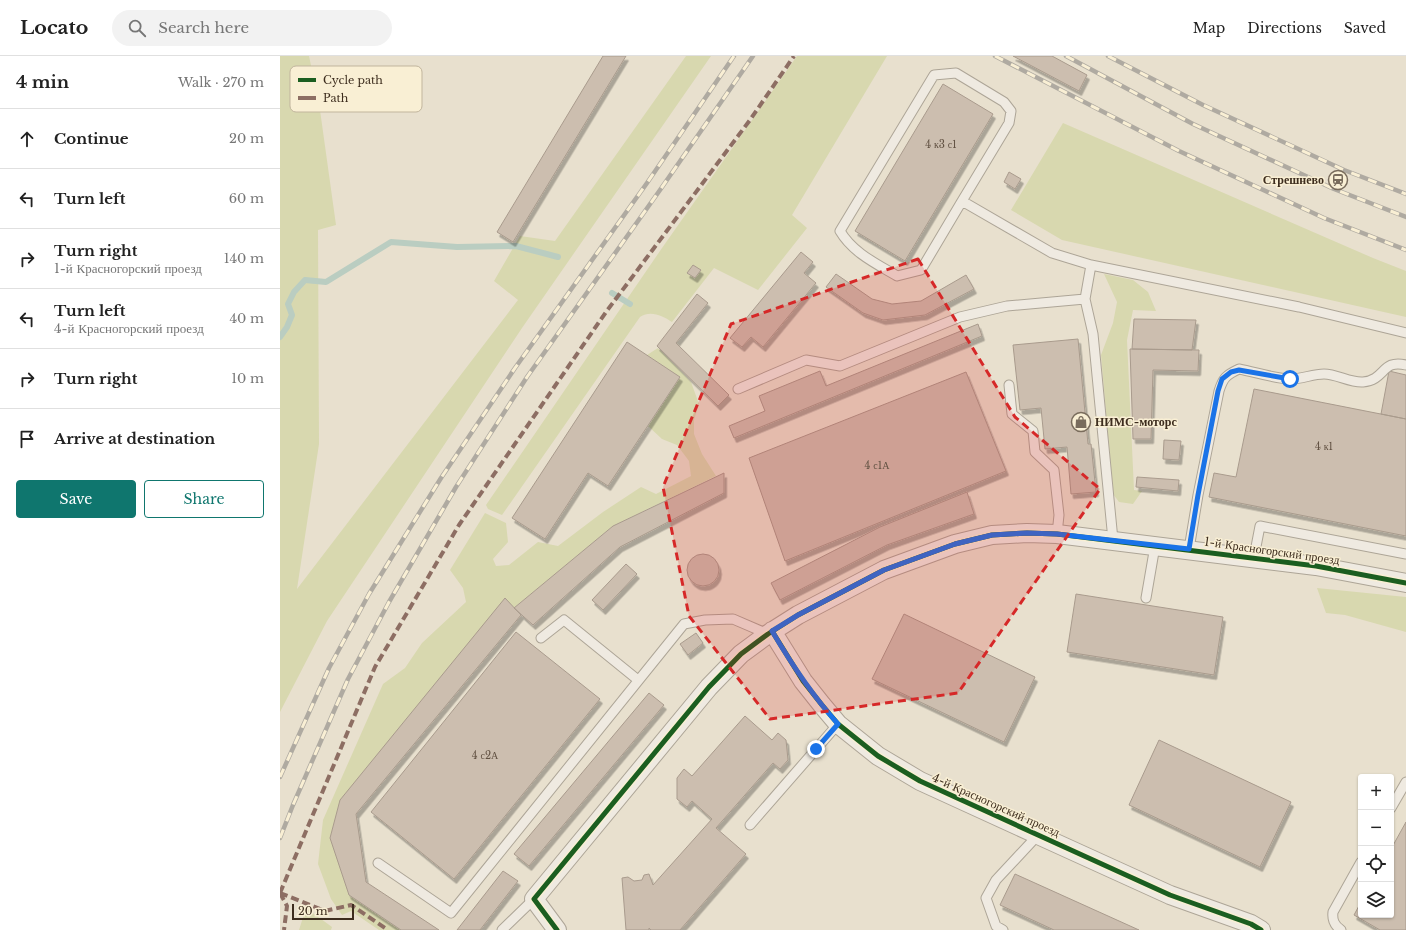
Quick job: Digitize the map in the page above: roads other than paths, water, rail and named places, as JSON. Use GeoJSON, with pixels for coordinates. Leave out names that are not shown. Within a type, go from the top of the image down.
{"type":"FeatureCollection","features":[{"type":"Feature","properties":{"kind":"street","name":"1-й Красногорский проезд"},"geometry":{"type":"LineString","coordinates":[[534,899],[709,687],[741,654],[798,615],[884,570],[955,544],[992,535],[1027,533],[1057,534],[1254,557],[1316,566],[1406,583]]}},
{"type":"Feature","properties":{"kind":"street","name":"4-й Красногорский проезд"},"geometry":{"type":"LineString","coordinates":[[770,633],[803,681],[838,724],[878,756],[920,782],[1170,895],[1251,924],[1261,930]]}},
{"type":"Feature","properties":{"kind":"street"},"geometry":{"type":"LineString","coordinates":[[534,899],[557,930]]}},
{"type":"Feature","properties":{"kind":"lane"},"geometry":{"type":"LineString","coordinates":[[956,73],[1004,102],[1011,111],[1009,123],[962,201],[921,270],[898,276],[858,252],[846,241],[840,231],[934,75],[956,73]]}},
{"type":"Feature","properties":{"kind":"lane"},"geometry":{"type":"LineString","coordinates":[[962,201],[1052,253],[1091,265],[1299,307],[1406,333]]}},
{"type":"Feature","properties":{"kind":"lane"},"geometry":{"type":"LineString","coordinates":[[1091,265],[1085,299],[1093,334],[1113,540]]}},
{"type":"Feature","properties":{"kind":"lane"},"geometry":{"type":"LineString","coordinates":[[738,389],[806,360],[840,366],[960,317],[1007,306],[1085,299]]}},
{"type":"Feature","properties":{"kind":"lane"},"geometry":{"type":"LineString","coordinates":[[1189,549],[1218,391],[1222,379],[1231,372],[1239,370],[1290,379],[1325,374],[1362,382],[1373,380],[1391,364],[1398,363],[1406,365]]}},
{"type":"Feature","properties":{"kind":"lane"},"geometry":{"type":"LineString","coordinates":[[1009,385],[1012,414],[1033,431],[1035,452],[1054,470],[1059,515],[1057,534]]}},
{"type":"Feature","properties":{"kind":"lane"},"geometry":{"type":"LineString","coordinates":[[1254,557],[1260,526],[1406,554]]}},
{"type":"Feature","properties":{"kind":"lane"},"geometry":{"type":"LineString","coordinates":[[1146,598],[1155,546]]}},
{"type":"Feature","properties":{"kind":"lane"},"geometry":{"type":"LineString","coordinates":[[378,863],[451,913],[684,624],[705,620],[733,619],[770,633]]}},
{"type":"Feature","properties":{"kind":"lane"},"geometry":{"type":"LineString","coordinates":[[541,638],[564,620],[638,680]]}},
{"type":"Feature","properties":{"kind":"lane"},"geometry":{"type":"LineString","coordinates":[[750,825],[838,724]]}},
{"type":"Feature","properties":{"kind":"lane"},"geometry":{"type":"LineString","coordinates":[[1394,803],[1406,782]]}},
{"type":"Feature","properties":{"kind":"lane"},"geometry":{"type":"LineString","coordinates":[[1003,930],[996,926],[986,898],[996,880],[1038,835]]}},
{"type":"Feature","properties":{"kind":"lane"},"geometry":{"type":"LineString","coordinates":[[1341,930],[1334,923],[1333,912],[1358,867]]}},
{"type":"Feature","properties":{"kind":"lane"},"geometry":{"type":"LineString","coordinates":[[502,930],[534,899]]}},
{"type":"Feature","properties":{"kind":"waterway"},"geometry":{"type":"LineString","coordinates":[[280,337],[287,327],[292,315],[288,304],[294,292],[305,280],[326,282],[391,242],[457,247],[516,246],[558,257]]}},
{"type":"Feature","properties":{"kind":"waterway"},"geometry":{"type":"LineString","coordinates":[[612,293],[630,304]]}},
{"type":"Feature","properties":{"kind":"railway"},"geometry":{"type":"LineString","coordinates":[[280,777],[329,668],[369,594],[441,478],[515,368],[647,183],[734,56]]}},
{"type":"Feature","properties":{"kind":"railway"},"geometry":{"type":"LineString","coordinates":[[280,838],[348,679],[389,602],[456,487],[527,377],[753,56]]}},
{"type":"Feature","properties":{"kind":"railway"},"geometry":{"type":"LineString","coordinates":[[995,56],[1179,151],[1324,218],[1406,250]]}},
{"type":"Feature","properties":{"kind":"railway"},"geometry":{"type":"LineString","coordinates":[[1066,56],[1193,124],[1334,189],[1406,217]]}},
{"type":"Feature","properties":{"kind":"railway"},"geometry":{"type":"LineString","coordinates":[[1108,56],[1203,105],[1344,170],[1406,194]]}},
{"type":"Feature","properties":{"kind":"place","name":"Стрешнево"},"geometry":{"type":"Point","coordinates":[1338,180]}},
{"type":"Feature","properties":{"kind":"place","name":"НИМС-моторс"},"geometry":{"type":"Point","coordinates":[1081,422]}}]}
